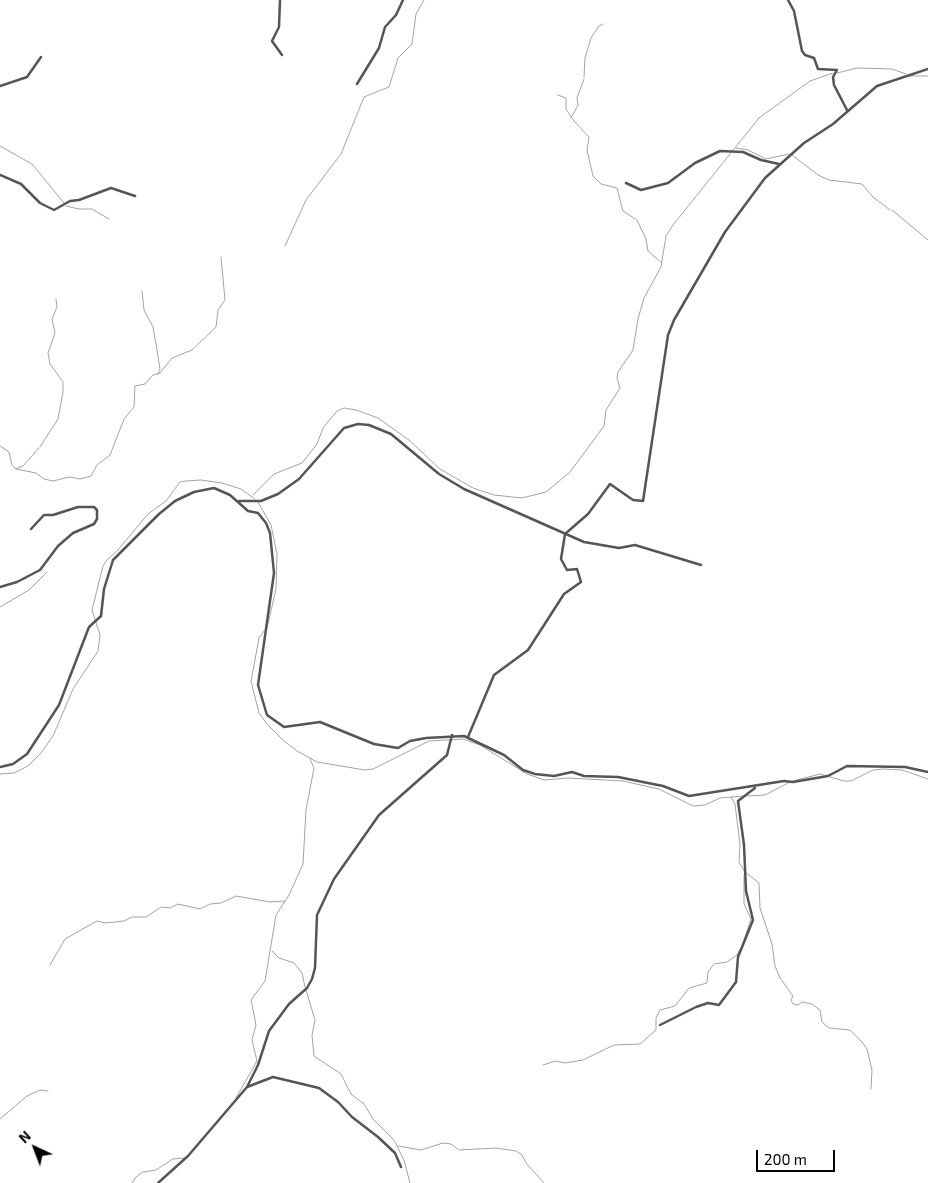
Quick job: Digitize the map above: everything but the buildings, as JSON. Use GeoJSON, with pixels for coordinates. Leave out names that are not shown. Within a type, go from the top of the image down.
{"type":"FeatureCollection","features":[{"type":"Feature","properties":{"kind":"street"},"geometry":{"type":"LineString","coordinates":[[280,0],[279,27],[272,41],[282,55]]}},
{"type":"Feature","properties":{"kind":"street"},"geometry":{"type":"LineString","coordinates":[[357,84],[379,48],[385,27],[396,15],[403,0]]}},
{"type":"Feature","properties":{"kind":"street"},"geometry":{"type":"LineString","coordinates":[[788,0],[794,11],[802,51],[805,55],[814,58],[818,68],[837,70],[833,77],[834,85],[847,110]]}},
{"type":"Feature","properties":{"kind":"street"},"geometry":{"type":"LineString","coordinates":[[0,86],[27,77],[41,57]]}},
{"type":"Feature","properties":{"kind":"street"},"geometry":{"type":"LineString","coordinates":[[468,737],[494,675],[528,650],[564,594],[581,582],[578,570],[567,570],[561,559],[565,534],[588,514],[610,484],[634,500],[643,501],[667,340],[671,326],[725,232],[763,181],[779,164],[877,86],[928,69]]}},
{"type":"Feature","properties":{"kind":"street"},"geometry":{"type":"LineString","coordinates":[[626,183],[641,190],[668,183],[695,162],[720,151],[743,152],[761,160],[779,164]]}},
{"type":"Feature","properties":{"kind":"street"},"geometry":{"type":"LineString","coordinates":[[0,174],[21,184],[40,203],[54,210],[70,201],[79,200],[111,188],[130,196],[135,196]]}},
{"type":"Feature","properties":{"kind":"street"},"geometry":{"type":"LineString","coordinates":[[239,501],[261,501],[278,494],[299,479],[344,428],[349,425],[368,425],[391,434],[439,474],[464,489],[565,534],[587,543],[613,548],[625,548],[635,545],[701,565]]}},
{"type":"Feature","properties":{"kind":"street"},"geometry":{"type":"LineString","coordinates":[[0,767],[13,764],[27,754],[59,705],[89,627],[100,616],[104,589],[113,560],[159,514],[187,494],[214,488],[225,492],[239,501],[248,511],[258,512],[264,518],[273,547],[273,589],[257,679],[263,705],[270,719],[284,728],[320,722],[374,744],[395,748],[402,747],[410,741],[452,735],[468,737],[504,755],[524,770],[541,775],[560,776],[572,772],[588,776],[618,777],[663,786],[689,796],[784,780],[793,782],[828,776],[847,766],[905,767],[928,772]]}},
{"type":"Feature","properties":{"kind":"street"},"geometry":{"type":"LineString","coordinates":[[0,587],[17,582],[40,570],[58,546],[73,533],[94,524],[98,519],[97,510],[94,507],[78,507],[44,516],[31,529]]}},
{"type":"Feature","properties":{"kind":"street"},"geometry":{"type":"LineString","coordinates":[[158,1183],[188,1156],[247,1086],[256,1069],[269,1031],[289,1004],[307,988],[313,976],[317,914],[334,879],[379,815],[447,755],[452,735]]}},
{"type":"Feature","properties":{"kind":"street"},"geometry":{"type":"LineString","coordinates":[[660,1025],[696,1006],[708,1002],[719,1005],[736,982],[738,956],[753,920],[746,891],[744,845],[738,801],[756,786]]}},
{"type":"Feature","properties":{"kind":"street"},"geometry":{"type":"LineString","coordinates":[[247,1086],[273,1077],[318,1088],[338,1102],[352,1118],[378,1137],[395,1153],[401,1167]]}},
{"type":"Feature","properties":{"kind":"waterway"},"geometry":{"type":"LineString","coordinates":[[285,246],[306,200],[341,154],[364,97],[389,87],[398,58],[412,44],[416,14],[424,0]]}},
{"type":"Feature","properties":{"kind":"waterway"},"geometry":{"type":"LineString","coordinates":[[584,77],[585,58],[591,38],[599,26],[603,24]]}},
{"type":"Feature","properties":{"kind":"waterway"},"geometry":{"type":"LineString","coordinates":[[837,73],[857,68],[892,69],[906,74]]}},
{"type":"Feature","properties":{"kind":"waterway"},"geometry":{"type":"LineString","coordinates":[[253,495],[274,474],[302,463],[317,444],[323,428],[337,411],[344,408],[378,418],[409,440],[440,469],[473,488],[494,495],[522,498],[546,492],[570,472],[604,426],[606,410],[620,388],[617,378],[618,372],[633,350],[638,319],[644,298],[661,267],[666,236],[673,225],[759,118],[810,81],[833,73]]}},
{"type":"Feature","properties":{"kind":"waterway"},"geometry":{"type":"LineString","coordinates":[[910,76],[928,76]]}},
{"type":"Feature","properties":{"kind":"waterway"},"geometry":{"type":"LineString","coordinates":[[571,118],[578,105],[577,98],[584,79]]}},
{"type":"Feature","properties":{"kind":"waterway"},"geometry":{"type":"LineString","coordinates":[[558,95],[566,98],[566,109],[589,137],[587,150],[593,176],[601,184],[617,188],[623,211],[637,220],[646,239],[648,251],[662,263]]}},
{"type":"Feature","properties":{"kind":"waterway"},"geometry":{"type":"LineString","coordinates":[[0,146],[32,164],[64,203]]}},
{"type":"Feature","properties":{"kind":"waterway"},"geometry":{"type":"LineString","coordinates":[[736,148],[748,150],[766,159],[789,154]]}},
{"type":"Feature","properties":{"kind":"waterway"},"geometry":{"type":"LineString","coordinates":[[792,155],[818,175],[829,180],[862,184],[873,197],[890,210]]}},
{"type":"Feature","properties":{"kind":"waterway"},"geometry":{"type":"LineString","coordinates":[[66,206],[92,209],[109,219]]}},
{"type":"Feature","properties":{"kind":"waterway"},"geometry":{"type":"LineString","coordinates":[[892,210],[928,240]]}},
{"type":"Feature","properties":{"kind":"waterway"},"geometry":{"type":"LineString","coordinates":[[0,446],[9,452],[12,465],[16,469],[36,473],[44,479],[53,481],[69,477],[80,479],[91,476],[97,465],[110,455],[124,419],[134,407],[135,386],[145,384],[153,375],[160,373],[172,358],[192,350],[216,327],[218,310],[225,300],[221,257]]}},
{"type":"Feature","properties":{"kind":"waterway"},"geometry":{"type":"LineString","coordinates":[[142,291],[144,310],[153,327],[160,369],[158,374]]}},
{"type":"Feature","properties":{"kind":"waterway"},"geometry":{"type":"LineString","coordinates":[[40,447],[58,419],[63,392],[63,382],[50,364],[48,353],[55,333],[52,319],[57,307],[56,299]]}},
{"type":"Feature","properties":{"kind":"waterway"},"geometry":{"type":"LineString","coordinates":[[16,469],[23,466],[39,448]]}},
{"type":"Feature","properties":{"kind":"waterway"},"geometry":{"type":"LineString","coordinates":[[0,774],[14,773],[28,766],[41,753],[53,736],[73,689],[98,651],[100,635],[92,610],[103,566],[148,514],[166,501],[180,482],[186,481],[201,480],[222,483],[241,489],[255,499]]}},
{"type":"Feature","properties":{"kind":"waterway"},"geometry":{"type":"LineString","coordinates":[[258,502],[271,525],[277,554],[276,589],[267,628]]}},
{"type":"Feature","properties":{"kind":"waterway"},"geometry":{"type":"LineString","coordinates":[[0,607],[29,590],[47,572]]}},
{"type":"Feature","properties":{"kind":"waterway"},"geometry":{"type":"LineString","coordinates":[[264,631],[259,638],[251,681],[259,713],[283,740],[297,751],[317,762],[365,770],[373,769],[429,741],[463,739],[480,745],[527,774],[544,780],[568,778],[623,781],[659,789],[693,806],[705,805],[720,798],[743,796]]}},
{"type":"Feature","properties":{"kind":"waterway"},"geometry":{"type":"LineString","coordinates":[[236,1098],[257,1061],[252,1040],[256,1025],[251,1000],[265,981],[276,915],[289,895],[303,864],[306,810],[314,768],[310,759]]}},
{"type":"Feature","properties":{"kind":"waterway"},"geometry":{"type":"LineString","coordinates":[[793,781],[820,774],[844,781],[851,781],[873,770],[884,769],[902,770],[928,779]]}},
{"type":"Feature","properties":{"kind":"waterway"},"geometry":{"type":"LineString","coordinates":[[747,796],[765,795],[790,782]]}},
{"type":"Feature","properties":{"kind":"waterway"},"geometry":{"type":"LineString","coordinates":[[731,797],[735,804],[740,844],[739,862],[745,872],[759,883],[760,908],[772,944],[775,966],[780,978],[793,996],[791,1000],[793,1004],[798,1005],[802,1002],[812,1004],[820,1010],[822,1022],[829,1028],[850,1030],[862,1042],[867,1049],[872,1070],[871,1089]]}},
{"type":"Feature","properties":{"kind":"waterway"},"geometry":{"type":"LineString","coordinates":[[743,943],[751,919],[744,904],[744,875]]}},
{"type":"Feature","properties":{"kind":"waterway"},"geometry":{"type":"LineString","coordinates":[[50,965],[65,939],[97,921],[106,923],[124,921],[132,917],[146,917],[161,907],[170,908],[178,904],[200,909],[236,896],[270,902],[285,901]]}},
{"type":"Feature","properties":{"kind":"waterway"},"geometry":{"type":"LineString","coordinates":[[543,1065],[555,1061],[565,1063],[583,1060],[614,1045],[640,1044],[656,1030],[656,1018],[660,1010],[675,1006],[689,988],[707,983],[708,972],[714,964],[727,962],[737,955],[740,949]]}},
{"type":"Feature","properties":{"kind":"waterway"},"geometry":{"type":"LineString","coordinates":[[272,951],[279,958],[294,963],[302,973],[305,987]]}},
{"type":"Feature","properties":{"kind":"waterway"},"geometry":{"type":"LineString","coordinates":[[306,990],[315,1020],[312,1035],[314,1056],[341,1074],[351,1094],[364,1104],[373,1119],[394,1140],[404,1160],[410,1183]]}},
{"type":"Feature","properties":{"kind":"waterway"},"geometry":{"type":"LineString","coordinates":[[0,1119],[27,1096],[40,1090],[48,1091]]}},
{"type":"Feature","properties":{"kind":"waterway"},"geometry":{"type":"LineString","coordinates":[[398,1146],[421,1150],[443,1143],[451,1144],[459,1150],[496,1148],[516,1151],[522,1155],[526,1163],[544,1183]]}},
{"type":"Feature","properties":{"kind":"waterway"},"geometry":{"type":"LineString","coordinates":[[132,1183],[143,1172],[156,1170],[173,1159],[184,1158]]}}]}
